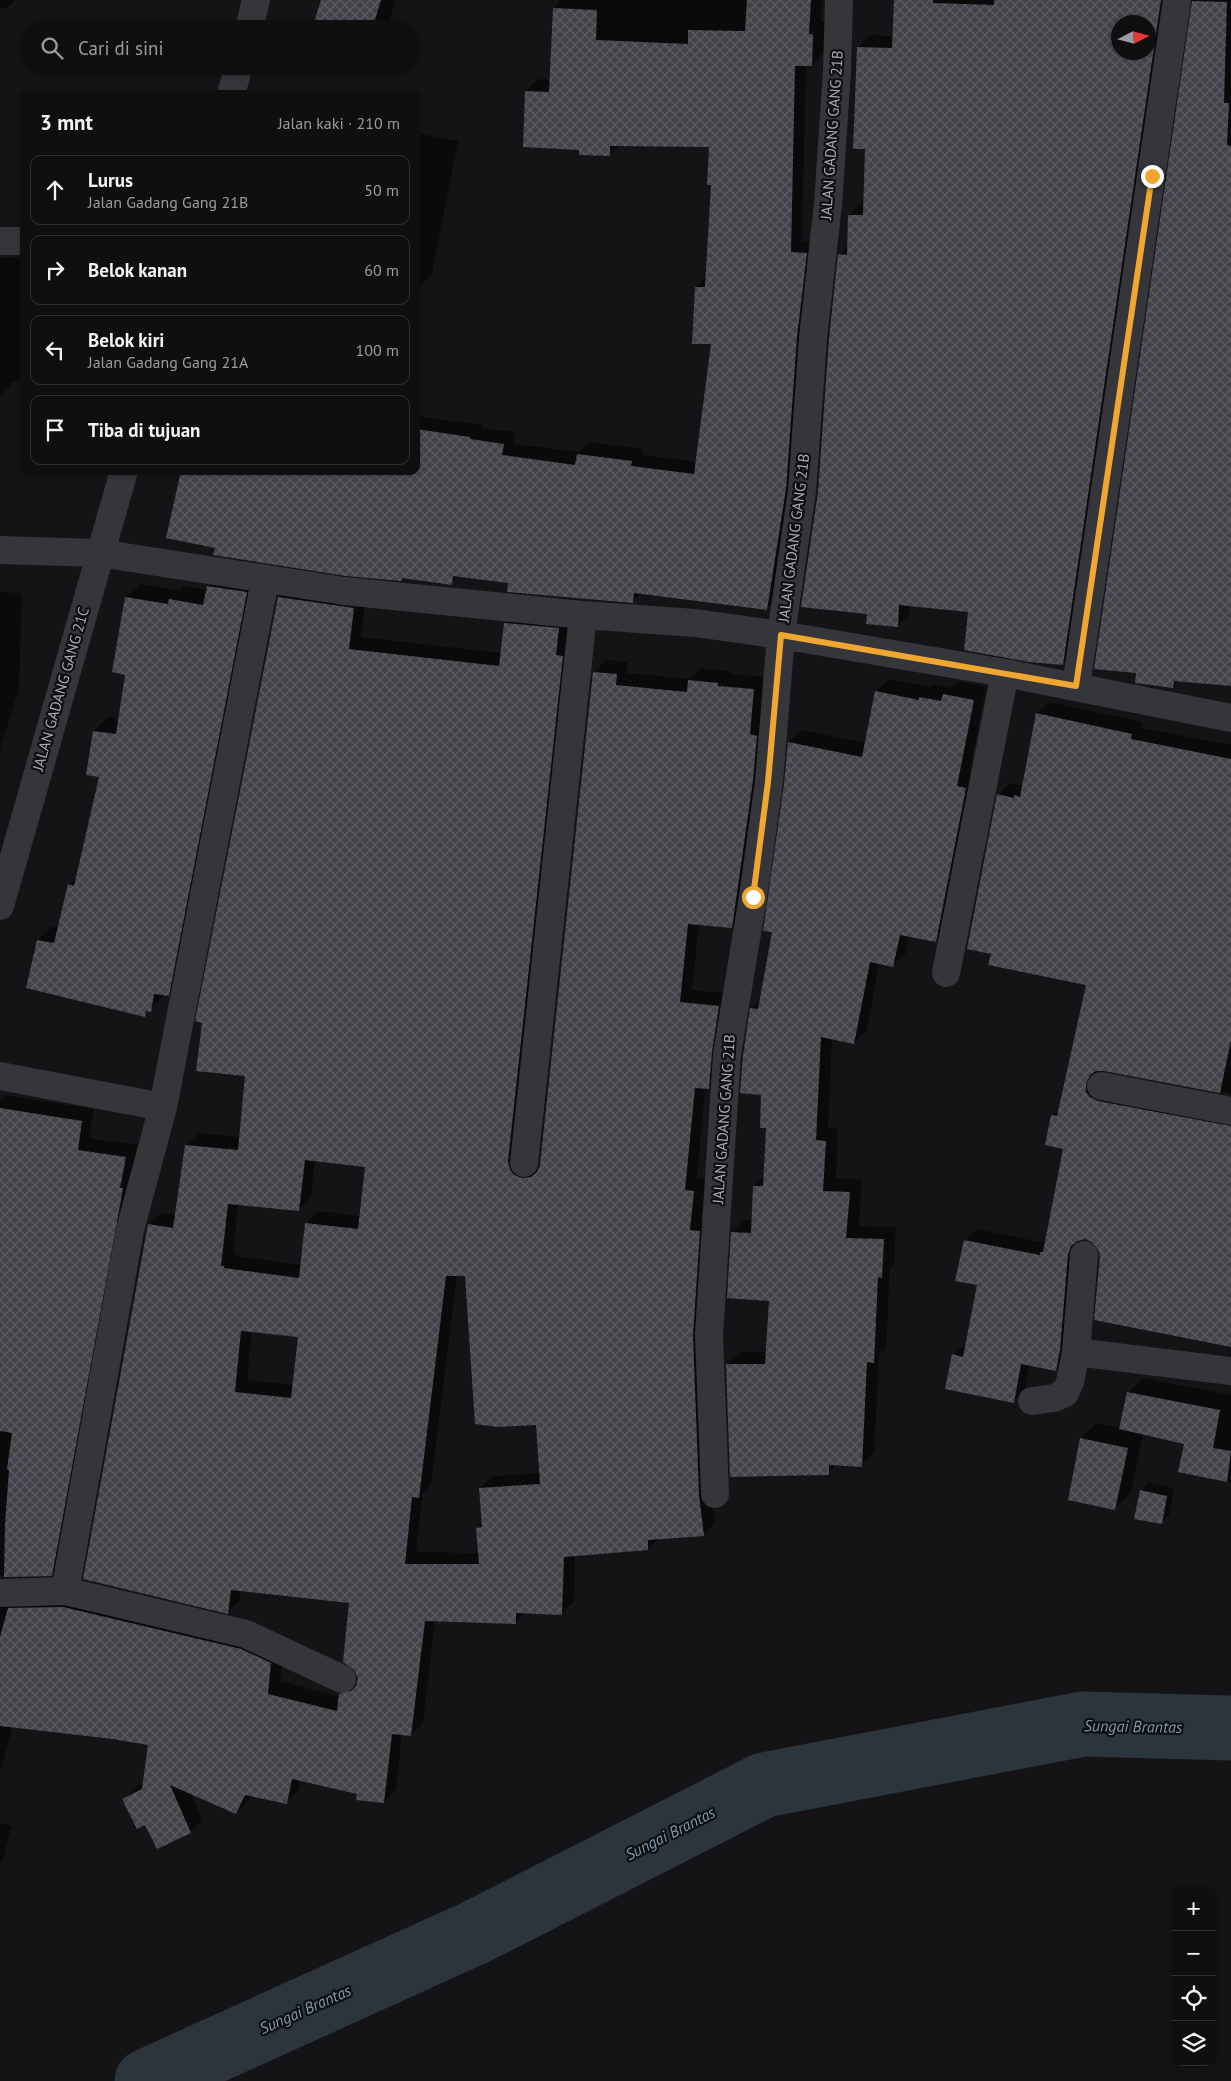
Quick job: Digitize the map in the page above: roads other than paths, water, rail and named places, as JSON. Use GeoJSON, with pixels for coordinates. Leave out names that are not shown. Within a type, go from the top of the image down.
{"type":"FeatureCollection","features":[{"type":"Feature","properties":{"kind":"street"},"geometry":{"type":"LineString","coordinates":[[251,20],[256,0]]}},
{"type":"Feature","properties":{"kind":"street","name":"JALAN GADANG GANG 21B"},"geometry":{"type":"LineString","coordinates":[[715,1494],[709,1334],[726,1054],[753,897],[768,782],[781,635],[802,491],[813,338],[828,204],[837,71],[839,0]]}},
{"type":"Feature","properties":{"kind":"street"},"geometry":{"type":"LineString","coordinates":[[1076,686],[1177,0]]}},
{"type":"Feature","properties":{"kind":"street"},"geometry":{"type":"LineString","coordinates":[[233,90],[237,75]]}},
{"type":"Feature","properties":{"kind":"street"},"geometry":{"type":"LineString","coordinates":[[0,241],[20,241]]}},
{"type":"Feature","properties":{"kind":"street","name":"JALAN GADANG GANG 21C"},"geometry":{"type":"LineString","coordinates":[[0,906],[99,553],[123,475]]}},
{"type":"Feature","properties":{"kind":"street"},"geometry":{"type":"LineString","coordinates":[[0,550],[99,553],[344,591],[583,615],[695,623],[781,635],[1005,673],[1231,718]]}},
{"type":"Feature","properties":{"kind":"street"},"geometry":{"type":"LineString","coordinates":[[65,1591],[130,1230],[163,1107],[265,580]]}},
{"type":"Feature","properties":{"kind":"street"},"geometry":{"type":"LineString","coordinates":[[524,1163],[583,615]]}},
{"type":"Feature","properties":{"kind":"street"},"geometry":{"type":"LineString","coordinates":[[946,973],[1005,673]]}},
{"type":"Feature","properties":{"kind":"street"},"geometry":{"type":"LineString","coordinates":[[0,1076],[163,1107]]}},
{"type":"Feature","properties":{"kind":"street"},"geometry":{"type":"LineString","coordinates":[[1101,1086],[1231,1112]]}},
{"type":"Feature","properties":{"kind":"street"},"geometry":{"type":"LineString","coordinates":[[1032,1401],[1054,1398],[1065,1393],[1070,1382],[1076,1352],[1084,1255]]}},
{"type":"Feature","properties":{"kind":"street"},"geometry":{"type":"LineString","coordinates":[[1076,1352],[1231,1371]]}},
{"type":"Feature","properties":{"kind":"street"},"geometry":{"type":"LineString","coordinates":[[0,1593],[65,1591],[246,1634],[342,1679]]}},
{"type":"Feature","properties":{"kind":"waterway","name":"Sungai Brantas"},"geometry":{"type":"LineString","coordinates":[[147,2081],[478,1931],[764,1785],[1083,1724],[1231,1728]]}}]}
